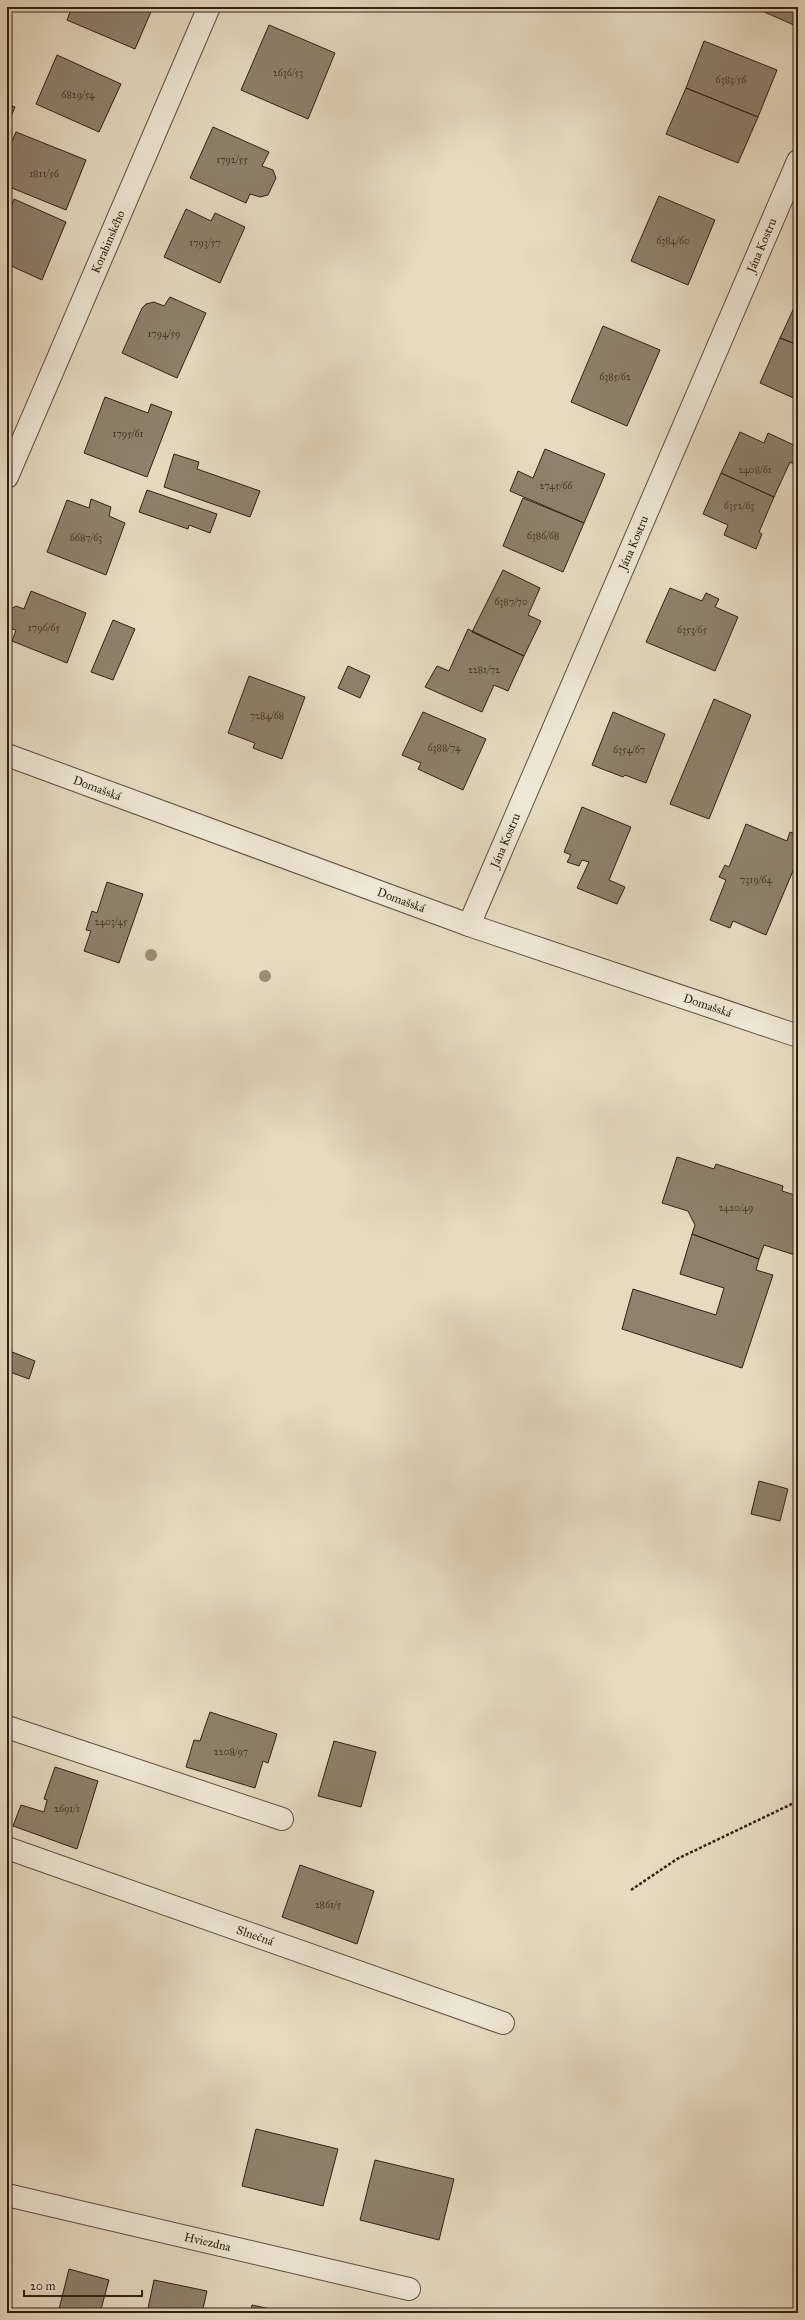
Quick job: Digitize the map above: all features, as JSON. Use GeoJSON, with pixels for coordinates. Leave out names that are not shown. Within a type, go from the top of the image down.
{"type":"FeatureCollection","features":[{"type":"Feature","properties":{"kind":"street","name":"Korabinského"},"geometry":{"type":"LineString","coordinates":[[7,477],[209,7]]}},
{"type":"Feature","properties":{"kind":"street","name":"Jána Kostru"},"geometry":{"type":"LineString","coordinates":[[469,925],[798,161]]}},
{"type":"Feature","properties":{"kind":"street","name":"Domašská"},"geometry":{"type":"LineString","coordinates":[[7,755],[469,925],[798,1036]]}},
{"type":"Feature","properties":{"kind":"street"},"geometry":{"type":"LineString","coordinates":[[7,1727],[282,1819]]}},
{"type":"Feature","properties":{"kind":"street","name":"Slnečná"},"geometry":{"type":"LineString","coordinates":[[7,1848],[503,2023]]}},
{"type":"Feature","properties":{"kind":"street","name":"Hviezdna"},"geometry":{"type":"LineString","coordinates":[[7,2195],[409,2289]]}},
{"type":"Feature","properties":{"kind":"path"},"geometry":{"type":"LineString","coordinates":[[631,1890],[677,1859],[798,1801]]}},
{"type":"Feature","properties":{"kind":"building"},"geometry":{"type":"Polygon","coordinates":[[[72,7],[153,7],[135,49],[67,20],[72,7]]]}},
{"type":"Feature","properties":{"kind":"building"},"geometry":{"type":"Polygon","coordinates":[[[753,7],[798,7],[798,21],[796,26],[753,7]]]}},
{"type":"Feature","properties":{"kind":"building"},"geometry":{"type":"Polygon","coordinates":[[[269,25],[335,53],[308,119],[241,90],[269,25]]]}},
{"type":"Feature","properties":{"kind":"building"},"geometry":{"type":"Polygon","coordinates":[[[704,41],[777,70],[758,117],[686,88],[704,41]]]}},
{"type":"Feature","properties":{"kind":"building"},"geometry":{"type":"Polygon","coordinates":[[[57,55],[121,84],[99,132],[36,104],[57,55]]]}},
{"type":"Feature","properties":{"kind":"building"},"geometry":{"type":"Polygon","coordinates":[[[686,88],[758,117],[738,163],[666,134],[686,88]]]}},
{"type":"Feature","properties":{"kind":"building"},"geometry":{"type":"Polygon","coordinates":[[[7,104],[15,107],[7,126],[7,104]]]}},
{"type":"Feature","properties":{"kind":"building"},"geometry":{"type":"Polygon","coordinates":[[[213,127],[269,152],[262,166],[273,170],[276,178],[268,195],[260,197],[250,194],[246,203],[190,178],[213,127]]]}},
{"type":"Feature","properties":{"kind":"building"},"geometry":{"type":"Polygon","coordinates":[[[16,132],[86,160],[66,210],[7,186],[7,153],[16,132]]]}},
{"type":"Feature","properties":{"kind":"building"},"geometry":{"type":"Polygon","coordinates":[[[659,196],[715,220],[688,285],[631,261],[659,196]]]}},
{"type":"Feature","properties":{"kind":"building"},"geometry":{"type":"Polygon","coordinates":[[[14,199],[66,222],[42,280],[7,264],[7,216],[14,199]]]}},
{"type":"Feature","properties":{"kind":"building"},"geometry":{"type":"Polygon","coordinates":[[[186,209],[211,221],[215,213],[245,227],[220,283],[164,257],[186,209]]]}},
{"type":"Feature","properties":{"kind":"building"},"geometry":{"type":"Polygon","coordinates":[[[170,297],[206,313],[177,378],[122,353],[142,308],[146,304],[154,302],[164,306],[170,297]]]}},
{"type":"Feature","properties":{"kind":"building"},"geometry":{"type":"Polygon","coordinates":[[[798,299],[798,345],[780,338],[798,299]]]}},
{"type":"Feature","properties":{"kind":"building"},"geometry":{"type":"Polygon","coordinates":[[[603,326],[660,350],[627,426],[571,402],[603,326]]]}},
{"type":"Feature","properties":{"kind":"building"},"geometry":{"type":"Polygon","coordinates":[[[780,338],[798,345],[798,400],[760,383],[780,338]]]}},
{"type":"Feature","properties":{"kind":"building"},"geometry":{"type":"Polygon","coordinates":[[[105,397],[148,413],[151,404],[172,412],[147,477],[84,453],[105,397]]]}},
{"type":"Feature","properties":{"kind":"building"},"geometry":{"type":"Polygon","coordinates":[[[740,432],[764,443],[768,433],[798,447],[798,453],[793,464],[790,462],[774,497],[721,473],[740,432]]]}},
{"type":"Feature","properties":{"kind":"building"},"geometry":{"type":"Polygon","coordinates":[[[545,449],[605,474],[584,523],[510,491],[518,471],[533,478],[545,449]]]}},
{"type":"Feature","properties":{"kind":"building"},"geometry":{"type":"Polygon","coordinates":[[[174,454],[199,462],[197,469],[260,491],[250,517],[164,487],[174,454]]]}},
{"type":"Feature","properties":{"kind":"building"},"geometry":{"type":"Polygon","coordinates":[[[721,473],[774,497],[759,532],[762,534],[756,549],[724,535],[728,525],[703,514],[721,473]]]}},
{"type":"Feature","properties":{"kind":"building"},"geometry":{"type":"Polygon","coordinates":[[[147,490],[217,514],[210,533],[189,525],[188,529],[139,512],[147,490]]]}},
{"type":"Feature","properties":{"kind":"building"},"geometry":{"type":"Polygon","coordinates":[[[523,498],[584,523],[563,572],[503,546],[523,498]]]}},
{"type":"Feature","properties":{"kind":"building"},"geometry":{"type":"Polygon","coordinates":[[[91,499],[111,507],[109,516],[125,523],[106,575],[47,552],[67,500],[89,508],[91,499]]]}},
{"type":"Feature","properties":{"kind":"building"},"geometry":{"type":"Polygon","coordinates":[[[503,570],[540,588],[528,615],[541,621],[524,656],[472,632],[503,570]]]}},
{"type":"Feature","properties":{"kind":"building"},"geometry":{"type":"Polygon","coordinates":[[[670,588],[702,601],[706,593],[719,599],[715,607],[738,617],[715,671],[646,642],[670,588]]]}},
{"type":"Feature","properties":{"kind":"building"},"geometry":{"type":"Polygon","coordinates":[[[31,591],[86,613],[67,663],[12,641],[16,630],[8,628],[7,614],[9,610],[16,606],[24,609],[31,591]]]}},
{"type":"Feature","properties":{"kind":"building"},"geometry":{"type":"Polygon","coordinates":[[[113,620],[135,629],[113,680],[91,672],[113,620]]]}},
{"type":"Feature","properties":{"kind":"building"},"geometry":{"type":"Polygon","coordinates":[[[468,629],[524,656],[508,691],[494,685],[482,712],[425,687],[437,666],[449,671],[468,629]]]}},
{"type":"Feature","properties":{"kind":"building"},"geometry":{"type":"Polygon","coordinates":[[[348,666],[370,676],[360,698],[338,688],[348,666]]]}},
{"type":"Feature","properties":{"kind":"building"},"geometry":{"type":"Polygon","coordinates":[[[249,676],[305,697],[282,759],[253,748],[255,743],[228,733],[249,676]]]}},
{"type":"Feature","properties":{"kind":"building"},"geometry":{"type":"Polygon","coordinates":[[[714,699],[751,715],[709,819],[670,804],[714,699]]]}},
{"type":"Feature","properties":{"kind":"building"},"geometry":{"type":"Polygon","coordinates":[[[423,712],[486,739],[463,790],[418,769],[421,763],[402,755],[423,712]]]}},
{"type":"Feature","properties":{"kind":"building"},"geometry":{"type":"Polygon","coordinates":[[[613,712],[665,734],[646,783],[625,775],[623,777],[592,765],[613,712]]]}},
{"type":"Feature","properties":{"kind":"building"},"geometry":{"type":"Polygon","coordinates":[[[582,807],[631,827],[609,880],[625,887],[617,904],[577,888],[589,862],[582,860],[579,866],[567,862],[571,855],[564,852],[582,807]]]}},
{"type":"Feature","properties":{"kind":"building"},"geometry":{"type":"Polygon","coordinates":[[[746,824],[787,841],[790,832],[798,835],[798,859],[766,935],[733,921],[730,928],[710,920],[726,880],[719,877],[725,865],[729,867],[746,824]]]}},
{"type":"Feature","properties":{"kind":"building"},"geometry":{"type":"Polygon","coordinates":[[[107,882],[143,894],[119,963],[84,951],[91,931],[86,930],[92,911],[97,913],[107,882]]]}},
{"type":"Feature","properties":{"kind":"building"},"geometry":{"type":"Polygon","coordinates":[[[677,1157],[714,1169],[716,1164],[783,1186],[782,1191],[798,1196],[798,1256],[764,1245],[759,1259],[692,1234],[695,1225],[688,1211],[662,1203],[677,1157]]]}},
{"type":"Feature","properties":{"kind":"building"},"geometry":{"type":"Polygon","coordinates":[[[692,1234],[759,1259],[756,1270],[773,1275],[742,1368],[622,1329],[633,1289],[716,1315],[724,1288],[680,1274],[692,1234]]]}},
{"type":"Feature","properties":{"kind":"building"},"geometry":{"type":"Polygon","coordinates":[[[7,1350],[35,1361],[29,1379],[7,1371],[7,1350]]]}},
{"type":"Feature","properties":{"kind":"building"},"geometry":{"type":"Polygon","coordinates":[[[759,1481],[788,1489],[780,1521],[751,1514],[759,1481]]]}},
{"type":"Feature","properties":{"kind":"building"},"geometry":{"type":"Polygon","coordinates":[[[210,1712],[277,1734],[268,1763],[263,1761],[255,1788],[186,1767],[194,1740],[200,1741],[210,1712]]]}},
{"type":"Feature","properties":{"kind":"building"},"geometry":{"type":"Polygon","coordinates":[[[334,1741],[376,1752],[361,1807],[318,1796],[334,1741]]]}},
{"type":"Feature","properties":{"kind":"building"},"geometry":{"type":"Polygon","coordinates":[[[55,1767],[98,1781],[77,1849],[13,1826],[21,1805],[44,1812],[47,1800],[44,1799],[55,1767]]]}},
{"type":"Feature","properties":{"kind":"building"},"geometry":{"type":"Polygon","coordinates":[[[300,1865],[374,1891],[357,1944],[282,1917],[300,1865]]]}},
{"type":"Feature","properties":{"kind":"building"},"geometry":{"type":"Polygon","coordinates":[[[256,2129],[338,2149],[323,2206],[242,2186],[256,2129]]]}},
{"type":"Feature","properties":{"kind":"building"},"geometry":{"type":"Polygon","coordinates":[[[375,2160],[454,2179],[439,2240],[360,2220],[375,2160]]]}},
{"type":"Feature","properties":{"kind":"building"},"geometry":{"type":"Polygon","coordinates":[[[7,2259],[12,2260],[7,2281],[7,2259]]]}},
{"type":"Feature","properties":{"kind":"building"},"geometry":{"type":"Polygon","coordinates":[[[69,2269],[109,2280],[100,2313],[58,2313],[69,2269]]]}},
{"type":"Feature","properties":{"kind":"building"},"geometry":{"type":"Polygon","coordinates":[[[154,2280],[207,2291],[202,2313],[147,2313],[154,2280]]]}},
{"type":"Feature","properties":{"kind":"building"},"geometry":{"type":"Polygon","coordinates":[[[252,2305],[289,2313],[250,2313],[252,2305]]]}}]}
